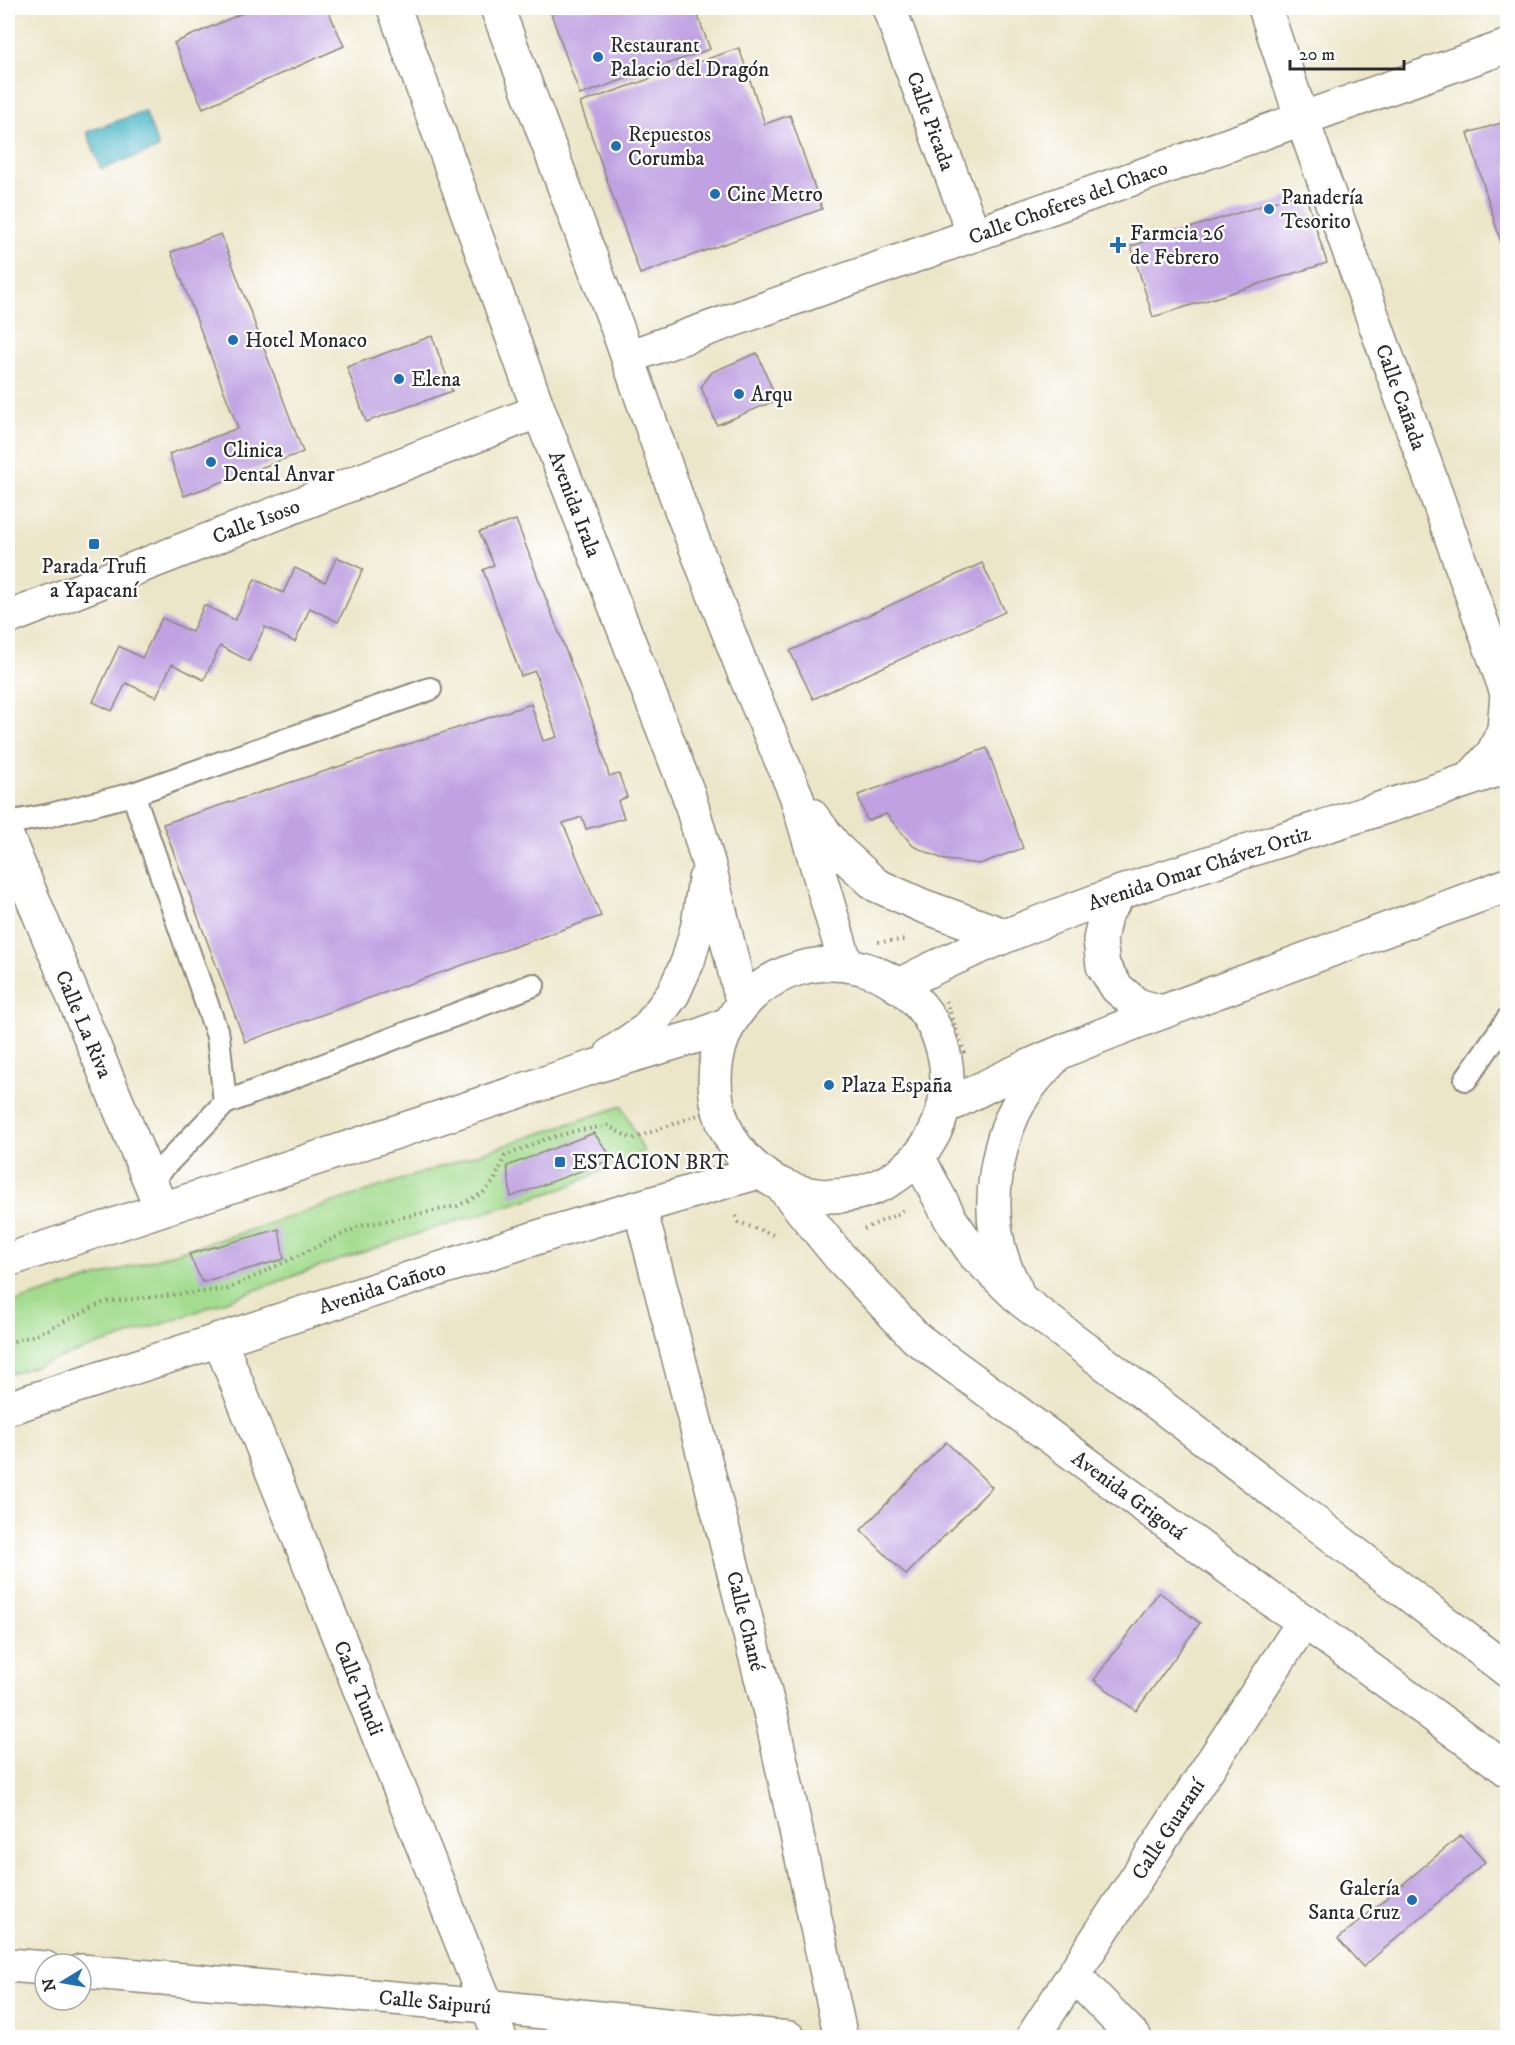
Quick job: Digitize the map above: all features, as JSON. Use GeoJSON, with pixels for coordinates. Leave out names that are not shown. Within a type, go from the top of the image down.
{"type":"FeatureCollection","features":[{"type":"Feature","properties":{"kind":"main road","name":"Avenida Irala"},"geometry":{"type":"LineString","coordinates":[[394,8],[538,411],[688,793],[708,862],[737,1005]]}},
{"type":"Feature","properties":{"kind":"main road"},"geometry":{"type":"LineString","coordinates":[[497,8],[628,357],[679,504],[745,675],[796,795],[844,956],[897,986],[920,1007],[936,1034],[945,1063],[946,1078],[943,1109],[933,1134],[925,1170],[951,1220],[975,1255],[1021,1300],[1508,1671]]}},
{"type":"Feature","properties":{"kind":"main road","name":"Calle Picada"},"geometry":{"type":"LineString","coordinates":[[889,8],[974,235]]}},
{"type":"Feature","properties":{"kind":"main road","name":"Calle Cañada"},"geometry":{"type":"LineString","coordinates":[[1265,8],[1302,119],[1507,693],[1504,730],[1493,753],[1470,779]]}},
{"type":"Feature","properties":{"kind":"main road","name":"Calle Choferes del Chaco"},"geometry":{"type":"LineString","coordinates":[[628,357],[1508,46]]}},
{"type":"Feature","properties":{"kind":"main road","name":"Calle Isoso"},"geometry":{"type":"LineString","coordinates":[[8,618],[538,411]]}},
{"type":"Feature","properties":{"kind":"main road","name":"Avenida Omar Chávez Ortiz"},"geometry":{"type":"LineString","coordinates":[[897,986],[1005,936],[1120,893],[1508,766]]}},
{"type":"Feature","properties":{"kind":"main road"},"geometry":{"type":"LineString","coordinates":[[796,795],[838,850],[876,885],[922,906],[1005,936]]}},
{"type":"Feature","properties":{"kind":"main road","name":"Calle La Riva"},"geometry":{"type":"LineString","coordinates":[[8,839],[155,1195]]}},
{"type":"Feature","properties":{"kind":"main road"},"geometry":{"type":"LineString","coordinates":[[592,1068],[647,1029],[673,994],[688,961],[698,925],[708,862]]}},
{"type":"Feature","properties":{"kind":"main road"},"geometry":{"type":"LineString","coordinates":[[943,1109],[1058,1054],[1162,1012],[1505,892]]}},
{"type":"Feature","properties":{"kind":"main road"},"geometry":{"type":"LineString","coordinates":[[1120,893],[1105,915],[1100,940],[1103,966],[1117,988],[1137,1005],[1162,1012]]}},
{"type":"Feature","properties":{"kind":"main road"},"geometry":{"type":"LineString","coordinates":[[8,1260],[155,1195],[700,1035],[764,985],[790,972],[844,956]]}},
{"type":"Feature","properties":{"kind":"main road","name":"Avenida Grigotá"},"geometry":{"type":"LineString","coordinates":[[737,1005],[724,1034],[716,1063],[718,1107],[736,1148],[771,1179],[916,1338],[1276,1603],[1508,1770]]}},
{"type":"Feature","properties":{"kind":"main road"},"geometry":{"type":"LineString","coordinates":[[1021,1300],[1002,1259],[994,1215],[998,1153],[1007,1127],[1028,1088],[1058,1054]]}},
{"type":"Feature","properties":{"kind":"main road"},"geometry":{"type":"LineString","coordinates":[[771,1179],[808,1194],[834,1197],[861,1193],[898,1175],[925,1170]]}},
{"type":"Feature","properties":{"kind":"main road","name":"Avenida Cañoto"},"geometry":{"type":"LineString","coordinates":[[8,1408],[554,1232],[726,1182],[771,1179]]}},
{"type":"Feature","properties":{"kind":"main road","name":"Calle Chané"},"geometry":{"type":"LineString","coordinates":[[640,1208],[772,1720],[841,2037]]}},
{"type":"Feature","properties":{"kind":"main road","name":"Calle Tundi"},"geometry":{"type":"LineString","coordinates":[[219,1339],[500,2037]]}},
{"type":"Feature","properties":{"kind":"main road","name":"Calle Guaraní"},"geometry":{"type":"LineString","coordinates":[[1032,2037],[1304,1621]]}},
{"type":"Feature","properties":{"kind":"main road"},"geometry":{"type":"LineString","coordinates":[[8,1965],[33,1967]]}},
{"type":"Feature","properties":{"kind":"main road","name":"Calle Saipurú"},"geometry":{"type":"LineString","coordinates":[[93,1972],[486,2006],[789,2037]]}},
{"type":"Feature","properties":{"kind":"main road"},"geometry":{"type":"LineString","coordinates":[[1074,1975],[1135,2037]]}},
{"type":"Feature","properties":{"kind":"lane"},"geometry":{"type":"LineString","coordinates":[[8,823],[133,795],[430,689]]}},
{"type":"Feature","properties":{"kind":"lane"},"geometry":{"type":"LineString","coordinates":[[133,795],[218,1036],[225,1103]]}},
{"type":"Feature","properties":{"kind":"lane"},"geometry":{"type":"LineString","coordinates":[[155,1195],[225,1103],[532,985]]}},
{"type":"Feature","properties":{"kind":"lane"},"geometry":{"type":"LineString","coordinates":[[1466,1079],[1508,1019]]}},
{"type":"Feature","properties":{"kind":"path"},"geometry":{"type":"LineString","coordinates":[[737,1005],[781,966],[815,953],[844,956],[897,939],[906,940],[941,986],[966,1052],[971,1094]]}},
{"type":"Feature","properties":{"kind":"path"},"geometry":{"type":"LineString","coordinates":[[700,1035],[706,1112],[738,1222],[781,1238],[822,1236],[863,1229],[900,1213],[925,1170]]}},
{"type":"Feature","properties":{"kind":"path"},"geometry":{"type":"LineString","coordinates":[[8,1344],[38,1334],[104,1302],[228,1289],[360,1226],[457,1206],[483,1193],[494,1180],[505,1156],[543,1140],[579,1130],[608,1126],[632,1139],[706,1112]]}},
{"type":"Feature","properties":{"kind":"green space"},"geometry":{"type":"Polygon","coordinates":[[[622,1106],[644,1152],[562,1189],[438,1227],[313,1269],[180,1318],[8,1375],[8,1304],[244,1232],[622,1106]]]}},
{"type":"Feature","properties":{"kind":"water"},"geometry":{"type":"Polygon","coordinates":[[[145,111],[159,148],[101,169],[87,132],[145,111]]]}},
{"type":"Feature","properties":{"kind":"building"},"geometry":{"type":"Polygon","coordinates":[[[254,8],[327,8],[344,46],[203,108],[174,43],[254,8]]]}},
{"type":"Feature","properties":{"kind":"building"},"geometry":{"type":"Polygon","coordinates":[[[549,8],[695,8],[710,49],[580,95],[549,8]]]}},
{"type":"Feature","properties":{"kind":"building"},"geometry":{"type":"Polygon","coordinates":[[[739,48],[765,124],[790,115],[822,209],[640,274],[580,103],[739,48]]]}},
{"type":"Feature","properties":{"kind":"building"},"geometry":{"type":"Polygon","coordinates":[[[1508,121],[1508,263],[1507,263],[1468,133],[1508,121]]]}},
{"type":"Feature","properties":{"kind":"building"},"geometry":{"type":"Polygon","coordinates":[[[1299,194],[1308,203],[1327,263],[1153,317],[1131,246],[1299,194]]]}},
{"type":"Feature","properties":{"kind":"building","name":"Hotel Monaco"},"geometry":{"type":"Polygon","coordinates":[[[221,234],[303,452],[184,496],[169,454],[238,428],[171,252],[221,234]]]}},
{"type":"Feature","properties":{"kind":"building","name":"Elena"},"geometry":{"type":"Polygon","coordinates":[[[432,336],[452,391],[366,422],[347,367],[432,336]]]}},
{"type":"Feature","properties":{"kind":"building","name":"Arqu"},"geometry":{"type":"Polygon","coordinates":[[[757,353],[777,400],[717,425],[701,387],[712,372],[757,353]]]}},
{"type":"Feature","properties":{"kind":"building"},"geometry":{"type":"Polygon","coordinates":[[[516,520],[598,735],[609,776],[619,774],[627,797],[618,801],[624,818],[586,829],[582,817],[563,823],[601,916],[245,1042],[163,824],[531,704],[543,741],[557,737],[535,671],[521,676],[483,570],[494,565],[479,532],[516,520]]]}},
{"type":"Feature","properties":{"kind":"building"},"geometry":{"type":"Polygon","coordinates":[[[337,557],[363,569],[338,622],[310,608],[295,642],[265,627],[249,661],[220,646],[204,680],[172,664],[156,697],[126,683],[112,711],[93,702],[119,646],[142,658],[162,618],[192,632],[204,605],[235,620],[255,579],[283,593],[295,568],[325,582],[337,557]]]}},
{"type":"Feature","properties":{"kind":"building"},"geometry":{"type":"Polygon","coordinates":[[[982,563],[1005,612],[813,699],[790,651],[982,563]]]}},
{"type":"Feature","properties":{"kind":"building"},"geometry":{"type":"Polygon","coordinates":[[[987,748],[1023,848],[980,864],[945,860],[913,846],[886,814],[867,821],[858,795],[987,748]]]}},
{"type":"Feature","properties":{"kind":"building","name":"ESTACION BRT"},"geometry":{"type":"Polygon","coordinates":[[[594,1133],[613,1159],[511,1197],[507,1166],[594,1133]]]}},
{"type":"Feature","properties":{"kind":"building"},"geometry":{"type":"Polygon","coordinates":[[[279,1229],[284,1259],[202,1282],[189,1254],[279,1229]]]}},
{"type":"Feature","properties":{"kind":"building"},"geometry":{"type":"Polygon","coordinates":[[[946,1442],[992,1487],[906,1575],[861,1530],[946,1442]]]}},
{"type":"Feature","properties":{"kind":"building"},"geometry":{"type":"Polygon","coordinates":[[[1159,1592],[1200,1623],[1136,1711],[1094,1680],[1159,1592]]]}},
{"type":"Feature","properties":{"kind":"building","name":"Galería Santa Cruz"},"geometry":{"type":"Polygon","coordinates":[[[1461,1835],[1485,1862],[1363,1967],[1338,1939],[1461,1835]]]}},
{"type":"Feature","properties":{"kind":"place","name":"Restaurant Palacio del Dragón"},"geometry":{"type":"Point","coordinates":[598,57]}},
{"type":"Feature","properties":{"kind":"place","name":"Repuestos Corumba"},"geometry":{"type":"Point","coordinates":[616,146]}},
{"type":"Feature","properties":{"kind":"place","name":"Cine Metro"},"geometry":{"type":"Point","coordinates":[715,194]}},
{"type":"Feature","properties":{"kind":"place","name":"Panadería Tesorito"},"geometry":{"type":"Point","coordinates":[1269,209]}},
{"type":"Feature","properties":{"kind":"place","name":"Farmcia 26 de Febrero"},"geometry":{"type":"Point","coordinates":[1118,245]}},
{"type":"Feature","properties":{"kind":"place","name":"Hotel Monaco"},"geometry":{"type":"Point","coordinates":[233,340]}},
{"type":"Feature","properties":{"kind":"place","name":"Elena"},"geometry":{"type":"Point","coordinates":[399,379]}},
{"type":"Feature","properties":{"kind":"place","name":"Arqu"},"geometry":{"type":"Point","coordinates":[739,394]}},
{"type":"Feature","properties":{"kind":"place","name":"Clinica Dental Anvar"},"geometry":{"type":"Point","coordinates":[211,462]}},
{"type":"Feature","properties":{"kind":"place","name":"Parada Trufi a Yapacaní"},"geometry":{"type":"Point","coordinates":[94,544]}},
{"type":"Feature","properties":{"kind":"place","name":"Plaza España"},"geometry":{"type":"Point","coordinates":[829,1085]}},
{"type":"Feature","properties":{"kind":"place","name":"ESTACION BRT"},"geometry":{"type":"Point","coordinates":[560,1162]}},
{"type":"Feature","properties":{"kind":"place","name":"Galería Santa Cruz"},"geometry":{"type":"Point","coordinates":[1412,1900]}}]}
